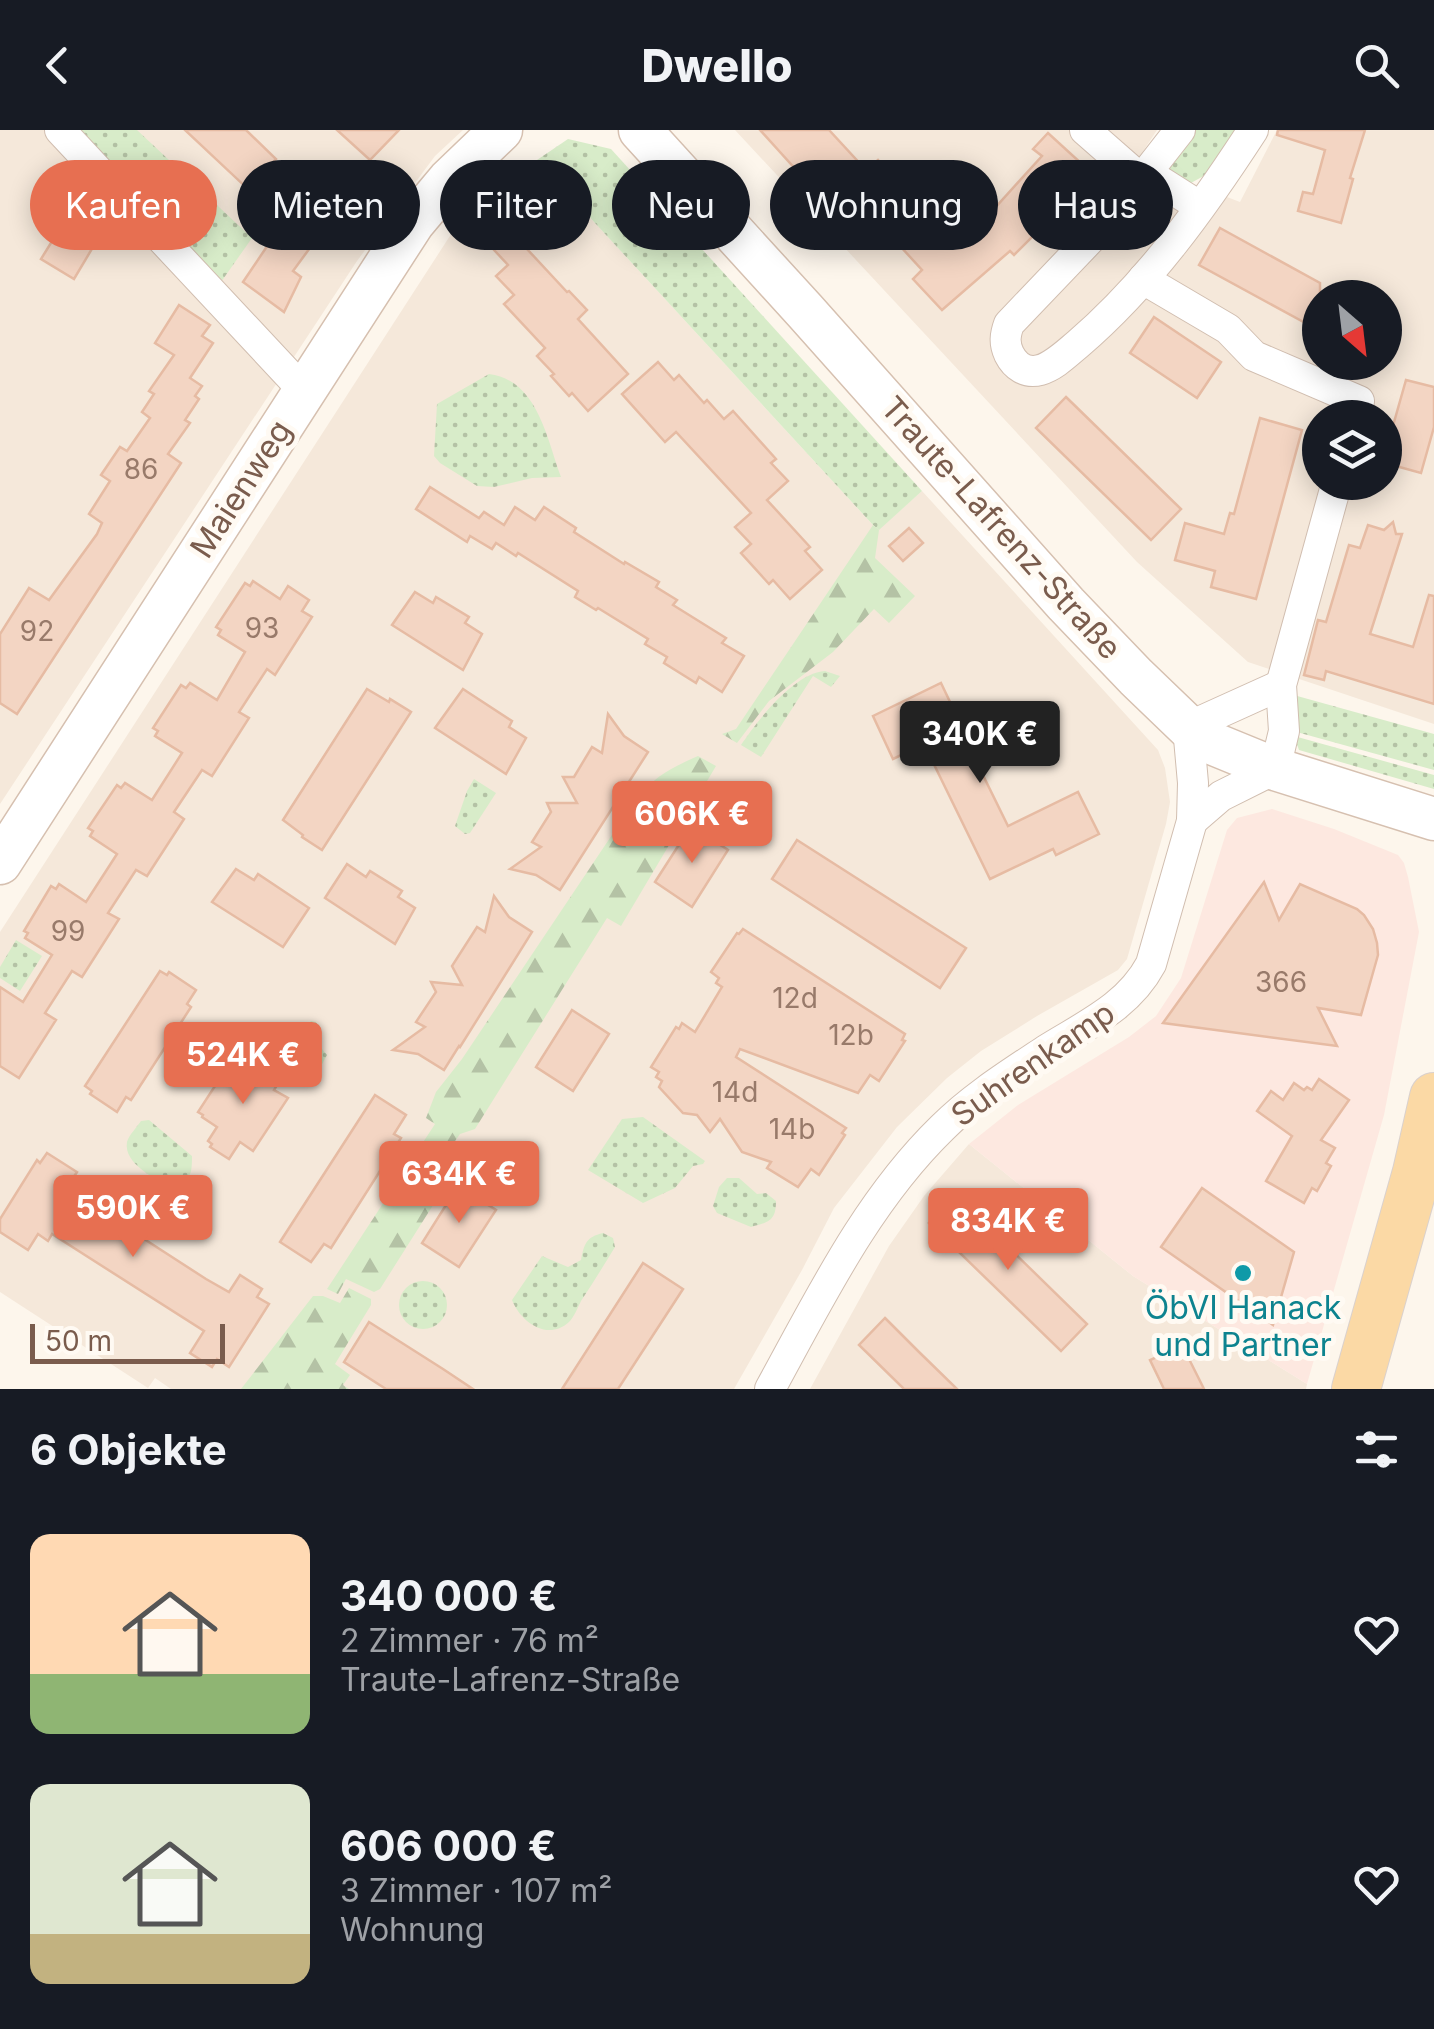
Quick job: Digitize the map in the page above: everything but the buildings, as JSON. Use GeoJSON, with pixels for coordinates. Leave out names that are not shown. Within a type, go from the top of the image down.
{"type":"FeatureCollection","features":[{"type":"Feature","properties":{"kind":"main road","name":"Maienweg"},"geometry":{"type":"LineString","coordinates":[[0,864],[413,223],[460,168],[500,130]]}},
{"type":"Feature","properties":{"kind":"main road","name":"Traute-Lafrenz-Straße"},"geometry":{"type":"LineString","coordinates":[[640,130],[1066,604],[1188,727],[1209,742],[1274,769],[1434,819]]}},
{"type":"Feature","properties":{"kind":"main road"},"geometry":{"type":"LineString","coordinates":[[1356,1389],[1434,1098]]}},
{"type":"Feature","properties":{"kind":"street"},"geometry":{"type":"LineString","coordinates":[[60,130],[304,392]]}},
{"type":"Feature","properties":{"kind":"street"},"geometry":{"type":"LineString","coordinates":[[1085,130],[1124,160]]}},
{"type":"Feature","properties":{"kind":"street"},"geometry":{"type":"LineString","coordinates":[[1157,160],[1180,130]]}},
{"type":"Feature","properties":{"kind":"street"},"geometry":{"type":"LineString","coordinates":[[1081,250],[1009,324],[1005,340],[1010,356],[1026,370],[1052,364],[1114,311],[1178,237],[1253,130]]}},
{"type":"Feature","properties":{"kind":"street"},"geometry":{"type":"LineString","coordinates":[[1173,192],[1199,206]]}},
{"type":"Feature","properties":{"kind":"street"},"geometry":{"type":"LineString","coordinates":[[1143,279],[1228,329],[1254,356],[1357,400]]}},
{"type":"Feature","properties":{"kind":"street"},"geometry":{"type":"LineString","coordinates":[[1192,821],[1221,796],[1274,769],[1284,731],[1281,685],[1332,500]]}},
{"type":"Feature","properties":{"kind":"street"},"geometry":{"type":"LineString","coordinates":[[1188,727],[1281,685]]}},
{"type":"Feature","properties":{"kind":"street","name":"Suhrenkamp"},"geometry":{"type":"LineString","coordinates":[[770,1389],[866,1221],[925,1145],[1003,1078],[1122,1003],[1141,983],[1151,964],[1192,821],[1188,727]]}},
{"type":"Feature","properties":{"kind":"shaded area"},"geometry":{"type":"Polygon","coordinates":[[[0,130],[463,130],[420,176],[420,160],[237,160],[237,250],[365,250],[0,804],[0,130]]]}},
{"type":"Feature","properties":{"kind":"shaded area"},"geometry":{"type":"Polygon","coordinates":[[[735,130],[1157,130],[1137,160],[1018,160],[1018,250],[1173,250],[1173,176],[1240,202],[1277,130],[1434,130],[1434,724],[1248,662],[1137,562],[847,250],[998,250],[998,160],[770,160],[770,168],[735,130]]]}},
{"type":"Feature","properties":{"kind":"shaded area"},"geometry":{"type":"Polygon","coordinates":[[[592,220],[612,241],[612,250],[620,250],[873,525],[879,529],[922,491],[1158,750],[1170,802],[1127,959],[1118,970],[981,1051],[897,1127],[834,1208],[734,1389],[171,1389],[155,1378],[148,1388],[0,1292],[0,932],[441,250],[592,250],[592,220]]]}},
{"type":"Feature","properties":{"kind":"shaded area"},"geometry":{"type":"Polygon","coordinates":[[[1272,809],[1398,855],[1408,877],[1419,932],[1384,1115],[1307,1384],[1133,1276],[969,1144],[1018,1105],[1129,1037],[1156,1016],[1181,978],[1227,830],[1237,818],[1272,809]]]}},
{"type":"Feature","properties":{"kind":"shaded area"},"geometry":{"type":"Polygon","coordinates":[[[969,1144],[1133,1276],[1307,1384],[1306,1389],[810,1389],[889,1246],[924,1196],[969,1144]]]}},
{"type":"Feature","properties":{"kind":"green space"},"geometry":{"type":"Polygon","coordinates":[[[78,130],[137,130],[169,160],[106,160],[78,130]]]}},
{"type":"Feature","properties":{"kind":"green space"},"geometry":{"type":"Polygon","coordinates":[[[1191,130],[1241,130],[1211,172],[1189,184],[1173,182],[1173,160],[1170,160],[1191,130]]]}},
{"type":"Feature","properties":{"kind":"green space"},"geometry":{"type":"Polygon","coordinates":[[[568,139],[611,149],[621,160],[612,160],[612,241],[592,220],[592,160],[537,160],[568,139]]]}},
{"type":"Feature","properties":{"kind":"green space"},"geometry":{"type":"Polygon","coordinates":[[[217,205],[237,224],[237,250],[244,250],[221,282],[191,250],[217,250],[217,205]]]}},
{"type":"Feature","properties":{"kind":"green space"},"geometry":{"type":"Polygon","coordinates":[[[620,250],[703,250],[922,491],[879,530],[620,250]]]}},
{"type":"Feature","properties":{"kind":"green space"},"geometry":{"type":"Polygon","coordinates":[[[489,374],[506,379],[530,399],[561,477],[477,486],[434,456],[437,404],[489,374]]]}},
{"type":"Feature","properties":{"kind":"green space"},"geometry":{"type":"Polygon","coordinates":[[[873,525],[879,530],[875,558],[915,596],[889,623],[874,609],[833,652],[769,701],[737,743],[722,734],[736,729],[873,525]]]}},
{"type":"Feature","properties":{"kind":"green space"},"geometry":{"type":"Polygon","coordinates":[[[825,671],[840,676],[831,687],[813,676],[761,757],[741,745],[789,689],[813,674],[825,671]]]}},
{"type":"Feature","properties":{"kind":"green space"},"geometry":{"type":"Polygon","coordinates":[[[1290,694],[1434,734],[1434,770],[1293,731],[1290,694]]]}},
{"type":"Feature","properties":{"kind":"green space"},"geometry":{"type":"Polygon","coordinates":[[[1294,736],[1434,775],[1434,789],[1299,750],[1294,736]]]}},
{"type":"Feature","properties":{"kind":"green space"},"geometry":{"type":"Polygon","coordinates":[[[698,756],[716,766],[621,926],[607,918],[475,1129],[460,1134],[453,1144],[461,1161],[380,1289],[374,1292],[346,1279],[338,1294],[327,1289],[435,1124],[426,1118],[436,1092],[636,799],[664,773],[698,756]]]}},
{"type":"Feature","properties":{"kind":"green space"},"geometry":{"type":"Polygon","coordinates":[[[474,779],[496,793],[470,833],[465,834],[455,826],[474,779]]]}},
{"type":"Feature","properties":{"kind":"green space"},"geometry":{"type":"Polygon","coordinates":[[[16,940],[42,956],[20,991],[0,978],[0,967],[16,940]]]}},
{"type":"Feature","properties":{"kind":"green space"},"geometry":{"type":"Polygon","coordinates":[[[311,1021],[321,1031],[317,1043],[327,1055],[307,1086],[292,1077],[291,1072],[300,1052],[301,1032],[311,1021]]]}},
{"type":"Feature","properties":{"kind":"green space"},"geometry":{"type":"Polygon","coordinates":[[[643,1117],[705,1161],[693,1166],[675,1188],[643,1203],[588,1170],[622,1119],[643,1117]]]}},
{"type":"Feature","properties":{"kind":"green space"},"geometry":{"type":"Polygon","coordinates":[[[149,1120],[192,1156],[189,1177],[171,1189],[135,1164],[127,1150],[133,1131],[141,1121],[149,1120]]]}},
{"type":"Feature","properties":{"kind":"green space"},"geometry":{"type":"Polygon","coordinates":[[[727,1178],[739,1178],[757,1194],[766,1193],[776,1201],[770,1220],[751,1227],[717,1213],[713,1206],[719,1187],[727,1178]]]}},
{"type":"Feature","properties":{"kind":"green space"},"geometry":{"type":"Polygon","coordinates":[[[603,1233],[613,1238],[615,1247],[571,1320],[552,1330],[535,1326],[521,1315],[512,1300],[542,1256],[568,1267],[581,1260],[589,1239],[603,1233]]]}},
{"type":"Feature","properties":{"kind":"green space"},"geometry":{"type":"Polygon","coordinates":[[[423,1281],[440,1288],[447,1305],[440,1322],[423,1329],[406,1322],[399,1305],[406,1288],[423,1281]]]}},
{"type":"Feature","properties":{"kind":"green space"},"geometry":{"type":"Polygon","coordinates":[[[349,1288],[371,1299],[371,1305],[335,1364],[350,1375],[343,1385],[349,1389],[241,1389],[313,1296],[340,1303],[349,1288]]]}},
{"type":"Feature","properties":{"kind":"place","name":"ÖbVI Hanack und Partner"},"geometry":{"type":"Point","coordinates":[1243,1273]}}]}
